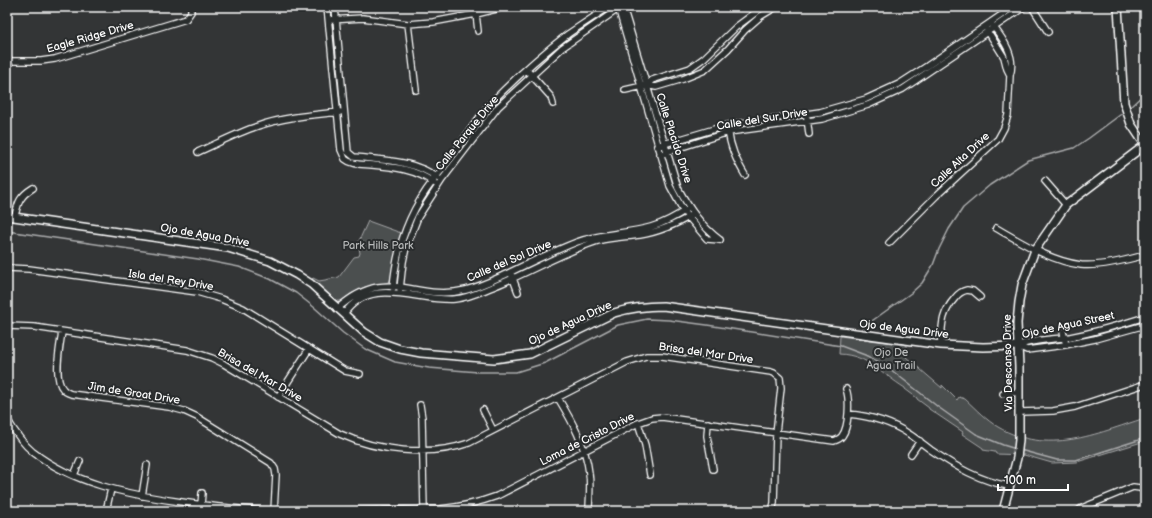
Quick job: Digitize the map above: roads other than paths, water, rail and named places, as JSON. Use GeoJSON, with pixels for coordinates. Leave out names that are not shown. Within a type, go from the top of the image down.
{"type":"FeatureCollection","features":[{"type":"Feature","properties":{"kind":"street","name":"Eagle Ridge Drive"},"geometry":{"type":"LineString","coordinates":[[7,61],[41,61],[68,56],[186,19],[191,12],[191,7]]}},
{"type":"Feature","properties":{"kind":"street"},"geometry":{"type":"LineString","coordinates":[[327,7],[334,67],[349,154],[354,157],[395,161],[418,167],[442,180]]}},
{"type":"Feature","properties":{"kind":"street"},"geometry":{"type":"LineString","coordinates":[[335,7],[340,67],[341,150],[345,159],[353,163],[414,172],[438,186]]}},
{"type":"Feature","properties":{"kind":"street"},"geometry":{"type":"LineString","coordinates":[[329,20],[363,18],[408,24],[433,22],[504,7]]}},
{"type":"Feature","properties":{"kind":"street","name":"Calle Parque Drive"},"geometry":{"type":"LineString","coordinates":[[393,292],[397,259],[415,216],[432,182],[476,123],[491,104],[526,69],[570,33],[609,7]]}},
{"type":"Feature","properties":{"kind":"street","name":"Calle Parque Drive"},"geometry":{"type":"LineString","coordinates":[[415,216],[498,107],[562,48],[620,7]]}},
{"type":"Feature","properties":{"kind":"street","name":"Calle Placido Drive"},"geometry":{"type":"LineString","coordinates":[[620,7],[644,86],[686,210]]}},
{"type":"Feature","properties":{"kind":"street"},"geometry":{"type":"LineString","coordinates":[[644,86],[652,80],[690,68],[720,44],[736,27],[763,7]]}},
{"type":"Feature","properties":{"kind":"street"},"geometry":{"type":"LineString","coordinates":[[625,90],[644,86],[656,87],[705,70],[727,50],[744,30],[761,16],[776,7]]}},
{"type":"Feature","properties":{"kind":"street","name":"Calle del Sur Drive"},"geometry":{"type":"LineString","coordinates":[[993,25],[1013,7]]}},
{"type":"Feature","properties":{"kind":"street","name":"Calle del Sur Drive"},"geometry":{"type":"LineString","coordinates":[[660,154],[728,132],[822,119],[867,102],[929,69],[986,29],[1024,7]]}},
{"type":"Feature","properties":{"kind":"street"},"geometry":{"type":"LineString","coordinates":[[1032,7],[1048,32]]}},
{"type":"Feature","properties":{"kind":"street"},"geometry":{"type":"LineString","coordinates":[[1118,7],[1124,102],[1131,124],[1140,139],[1145,144]]}},
{"type":"Feature","properties":{"kind":"street"},"geometry":{"type":"LineString","coordinates":[[476,14],[478,31]]}},
{"type":"Feature","properties":{"kind":"street"},"geometry":{"type":"LineString","coordinates":[[408,24],[416,90]]}},
{"type":"Feature","properties":{"kind":"street"},"geometry":{"type":"LineString","coordinates":[[993,25],[1008,48],[1012,59],[1005,61]]}},
{"type":"Feature","properties":{"kind":"street","name":"Calle Alta Drive"},"geometry":{"type":"LineString","coordinates":[[986,29],[999,47],[1010,75]]}},
{"type":"Feature","properties":{"kind":"street"},"geometry":{"type":"LineString","coordinates":[[570,33],[574,40]]}},
{"type":"Feature","properties":{"kind":"street"},"geometry":{"type":"LineString","coordinates":[[720,44],[727,50]]}},
{"type":"Feature","properties":{"kind":"street","name":"Calle Alta Drive"},"geometry":{"type":"LineString","coordinates":[[889,243],[936,196],[998,139],[1004,128],[1008,115],[1012,59]]}},
{"type":"Feature","properties":{"kind":"street"},"geometry":{"type":"LineString","coordinates":[[334,67],[340,67]]}},
{"type":"Feature","properties":{"kind":"street"},"geometry":{"type":"LineString","coordinates":[[526,69],[551,97],[553,104]]}},
{"type":"Feature","properties":{"kind":"street","name":"Calle Placido Drive"},"geometry":{"type":"LineString","coordinates":[[644,86],[657,146],[670,186],[686,210],[720,240],[707,239],[691,215]]}},
{"type":"Feature","properties":{"kind":"street","name":"Calle del Sur Drive"},"geometry":{"type":"LineString","coordinates":[[657,146],[728,125],[807,114],[867,102]]}},
{"type":"Feature","properties":{"kind":"street"},"geometry":{"type":"LineString","coordinates":[[198,152],[234,135],[259,126],[296,117],[341,112]]}},
{"type":"Feature","properties":{"kind":"street"},"geometry":{"type":"LineString","coordinates":[[807,114],[809,134]]}},
{"type":"Feature","properties":{"kind":"street"},"geometry":{"type":"LineString","coordinates":[[476,123],[482,128]]}},
{"type":"Feature","properties":{"kind":"street"},"geometry":{"type":"LineString","coordinates":[[728,125],[728,132],[735,159],[745,175]]}},
{"type":"Feature","properties":{"kind":"street","name":"Via Descanso Drive"},"geometry":{"type":"LineString","coordinates":[[1003,511],[1018,448],[1020,392],[1017,323],[1022,285],[1035,250],[1066,205],[1145,144]]}},
{"type":"Feature","properties":{"kind":"street"},"geometry":{"type":"LineString","coordinates":[[345,159],[349,154]]}},
{"type":"Feature","properties":{"kind":"street"},"geometry":{"type":"LineString","coordinates":[[394,168],[395,161]]}},
{"type":"Feature","properties":{"kind":"street"},"geometry":{"type":"LineString","coordinates":[[1045,181],[1066,205]]}},
{"type":"Feature","properties":{"kind":"street"},"geometry":{"type":"LineString","coordinates":[[15,216],[18,203],[24,193],[32,188]]}},
{"type":"Feature","properties":{"kind":"street","name":"Calle del Sol Drive"},"geometry":{"type":"LineString","coordinates":[[337,308],[363,290],[393,285],[425,294],[453,299],[465,297],[513,279],[599,241],[663,223],[686,210]]}},
{"type":"Feature","properties":{"kind":"street","name":"Calle del Sol Drive"},"geometry":{"type":"LineString","coordinates":[[344,314],[353,304],[374,294],[393,292],[425,294],[468,290],[582,240],[605,234],[628,234],[660,231],[677,224],[691,215]]}},
{"type":"Feature","properties":{"kind":"street","name":"Ojo de Agua Drive"},"geometry":{"type":"LineString","coordinates":[[7,216],[241,251],[270,261],[311,284],[364,332],[380,342],[400,349],[421,353],[494,359],[530,354],[614,313],[644,306],[663,306],[941,345],[983,347],[1018,346],[1027,350],[1065,345],[1145,325]]}},
{"type":"Feature","properties":{"kind":"street"},"geometry":{"type":"LineString","coordinates":[[996,228],[1044,255],[1082,265],[1102,264],[1145,255]]}},
{"type":"Feature","properties":{"kind":"street"},"geometry":{"type":"LineString","coordinates":[[582,240],[586,253]]}},
{"type":"Feature","properties":{"kind":"street","name":"Calle Parque Drive"},"geometry":{"type":"LineString","coordinates":[[399,293],[403,262],[403,247]]}},
{"type":"Feature","properties":{"kind":"street","name":"Isla del Rey Drive"},"geometry":{"type":"LineString","coordinates":[[7,268],[29,269],[208,295],[233,303],[247,310],[345,371],[360,374]]}},
{"type":"Feature","properties":{"kind":"street"},"geometry":{"type":"LineString","coordinates":[[510,272],[518,292]]}},
{"type":"Feature","properties":{"kind":"street"},"geometry":{"type":"LineString","coordinates":[[941,345],[943,319],[946,309],[951,302],[958,294],[967,290],[973,291],[980,297]]}},
{"type":"Feature","properties":{"kind":"street","name":"Ojo de Agua Street"},"geometry":{"type":"LineString","coordinates":[[1018,346],[1025,342],[1064,338],[1096,332],[1145,317]]}},
{"type":"Feature","properties":{"kind":"street"},"geometry":{"type":"LineString","coordinates":[[1131,321],[1134,328]]}},
{"type":"Feature","properties":{"kind":"street","name":"Brisa del Mar Drive"},"geometry":{"type":"LineString","coordinates":[[7,326],[34,328],[187,350],[198,353],[224,364],[340,434],[360,442],[384,448],[423,450],[464,445],[636,358],[662,356],[771,372],[778,376],[781,384],[776,433],[774,503],[772,511]]}},
{"type":"Feature","properties":{"kind":"street"},"geometry":{"type":"LineString","coordinates":[[1063,330],[1065,345]]}},
{"type":"Feature","properties":{"kind":"street","name":"Jim de Groat Drive"},"geometry":{"type":"LineString","coordinates":[[62,332],[58,363],[59,381],[64,390],[71,394],[169,407],[184,411],[197,417],[270,462],[275,469],[276,475],[273,511]]}},
{"type":"Feature","properties":{"kind":"street"},"geometry":{"type":"LineString","coordinates":[[278,397],[309,349]]}},
{"type":"Feature","properties":{"kind":"street"},"geometry":{"type":"LineString","coordinates":[[1020,412],[1053,411],[1075,408],[1145,384]]}},
{"type":"Feature","properties":{"kind":"street","name":"Loma de Cristo Drive"},"geometry":{"type":"LineString","coordinates":[[343,511],[452,508],[479,502],[491,498],[638,423],[662,417],[834,441],[840,439],[844,434],[848,414],[849,396],[846,389]]}},
{"type":"Feature","properties":{"kind":"street"},"geometry":{"type":"LineString","coordinates":[[1003,394],[1020,392]]}},
{"type":"Feature","properties":{"kind":"street"},"geometry":{"type":"LineString","coordinates":[[558,398],[572,423],[584,451],[589,472],[589,511]]}},
{"type":"Feature","properties":{"kind":"street"},"geometry":{"type":"LineString","coordinates":[[420,406],[422,418],[424,509]]}},
{"type":"Feature","properties":{"kind":"street"},"geometry":{"type":"LineString","coordinates":[[483,410],[493,430]]}},
{"type":"Feature","properties":{"kind":"street"},"geometry":{"type":"LineString","coordinates":[[848,414],[861,415],[889,423],[975,476],[992,483],[1009,486]]}},
{"type":"Feature","properties":{"kind":"street"},"geometry":{"type":"LineString","coordinates":[[7,419],[21,439],[34,452],[62,470],[111,489],[142,496],[201,505],[273,511]]}},
{"type":"Feature","properties":{"kind":"street"},"geometry":{"type":"LineString","coordinates":[[638,423],[646,445],[650,476]]}},
{"type":"Feature","properties":{"kind":"street"},"geometry":{"type":"LineString","coordinates":[[708,423],[707,436],[712,468]]}},
{"type":"Feature","properties":{"kind":"street"},"geometry":{"type":"LineString","coordinates":[[911,454],[920,441]]}},
{"type":"Feature","properties":{"kind":"street"},"geometry":{"type":"LineString","coordinates":[[74,475],[80,461]]}},
{"type":"Feature","properties":{"kind":"street"},"geometry":{"type":"LineString","coordinates":[[142,496],[147,465]]}},
{"type":"Feature","properties":{"kind":"street"},"geometry":{"type":"LineString","coordinates":[[1078,511],[1133,487],[1140,488],[1145,492]]}},
{"type":"Feature","properties":{"kind":"street"},"geometry":{"type":"LineString","coordinates":[[106,511],[111,489]]}},
{"type":"Feature","properties":{"kind":"street"},"geometry":{"type":"LineString","coordinates":[[201,505],[202,493]]}},
{"type":"Feature","properties":{"kind":"waterway"},"geometry":{"type":"LineString","coordinates":[[1129,108],[1145,93]]}},
{"type":"Feature","properties":{"kind":"waterway"},"geometry":{"type":"LineString","coordinates":[[862,328],[911,293],[922,283],[933,265],[949,229],[963,208],[990,185],[1028,160],[1074,148],[1124,112]]}},
{"type":"Feature","properties":{"kind":"waterway"},"geometry":{"type":"LineString","coordinates":[[7,231],[198,259],[239,267],[270,279],[296,293],[343,333],[365,349],[395,362],[429,368],[478,372],[516,372],[545,363],[618,325],[647,319],[707,325],[841,346],[865,355],[885,365],[938,407],[976,434],[1016,449]]}},
{"type":"Feature","properties":{"kind":"waterway"},"geometry":{"type":"LineString","coordinates":[[1020,450],[1057,460],[1076,460],[1145,438]]}},
{"type":"Feature","properties":{"kind":"park label","name":"Park Hills Park"},"geometry":{"type":"Point","coordinates":[378,245]}},
{"type":"Feature","properties":{"kind":"park label","name":"Ojo De Agua Trail"},"geometry":{"type":"Point","coordinates":[891,358]}}]}
